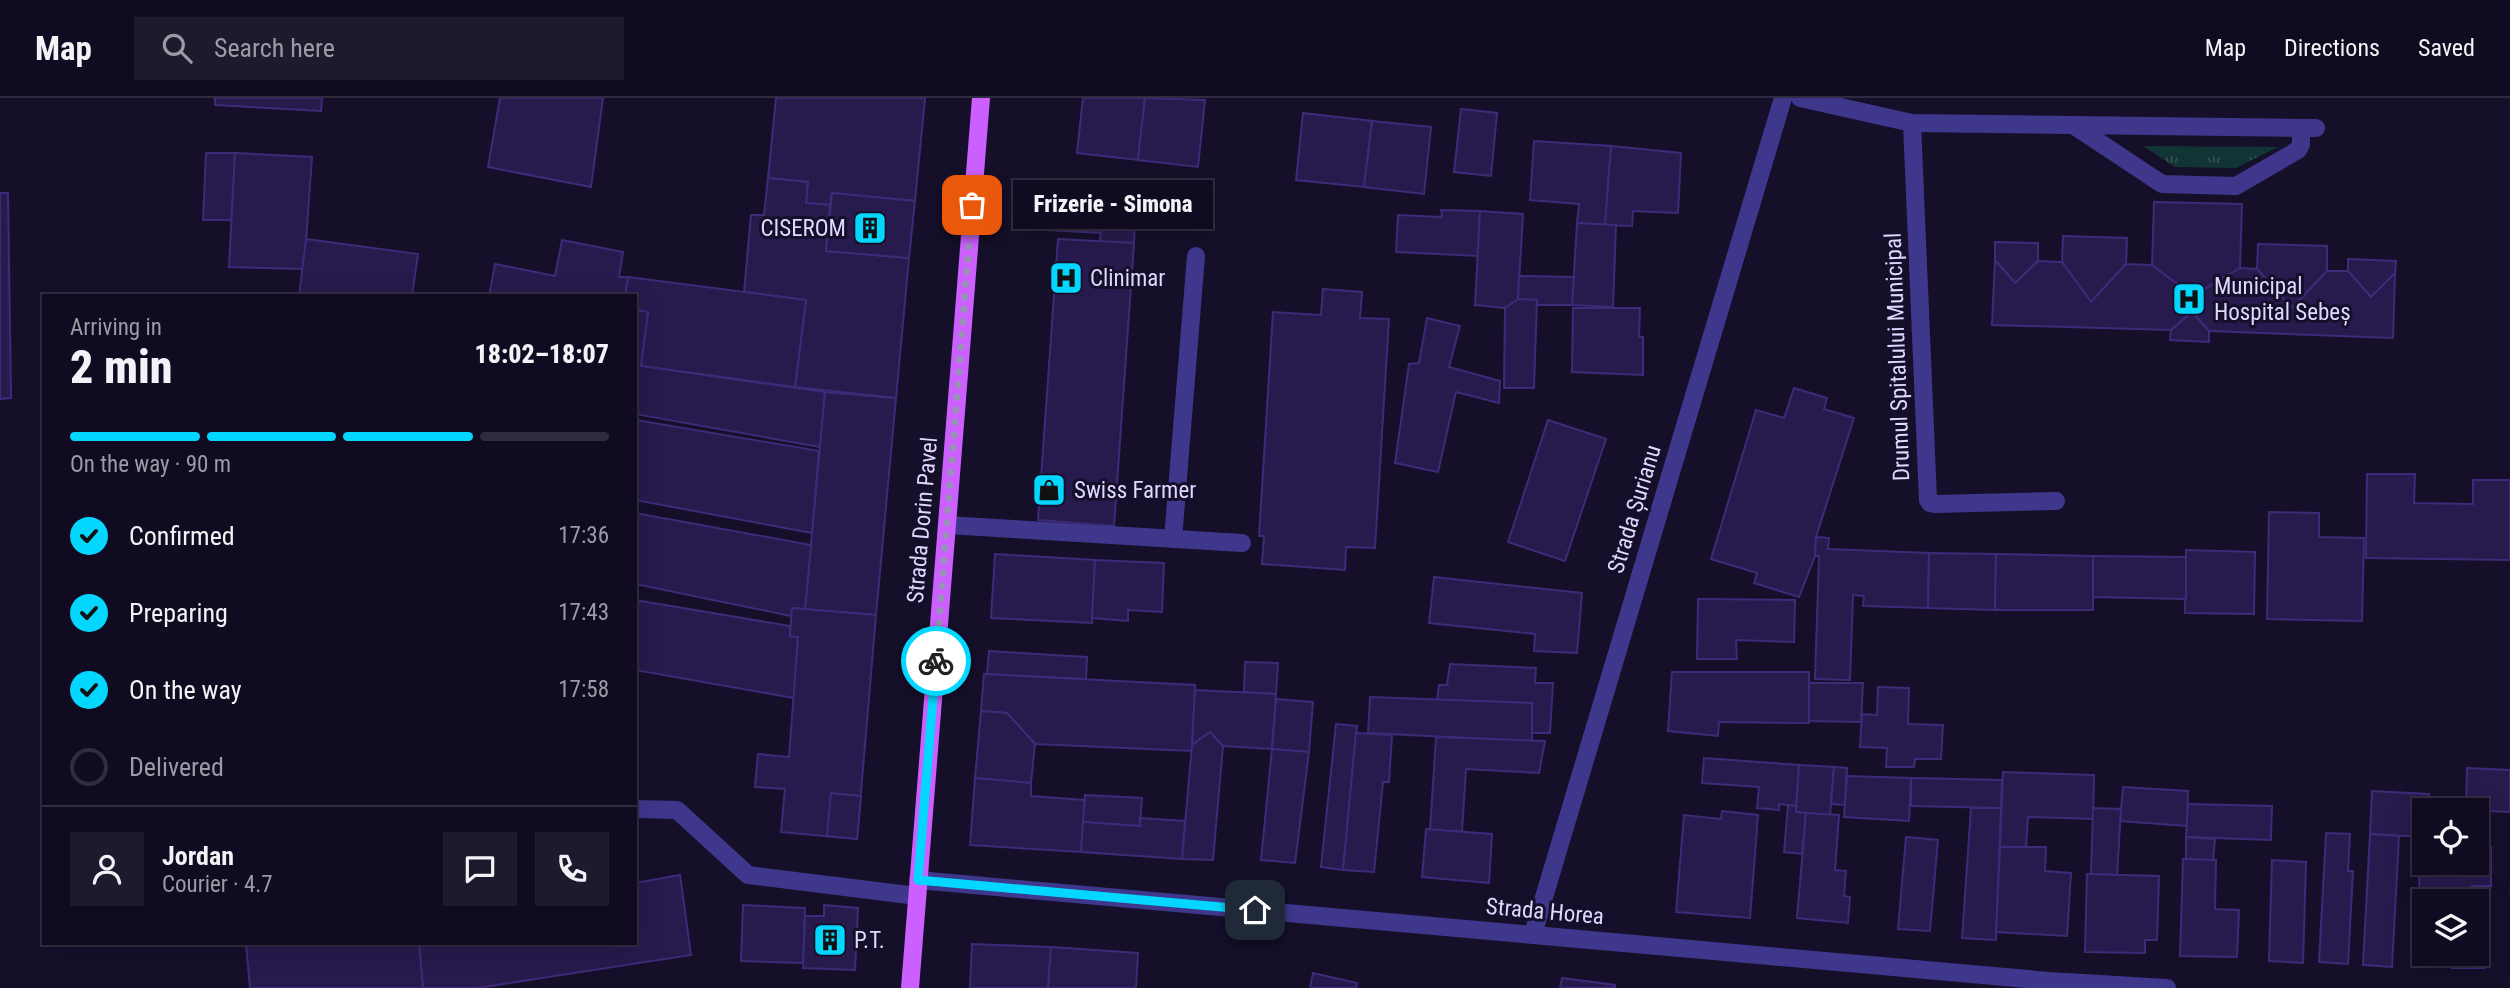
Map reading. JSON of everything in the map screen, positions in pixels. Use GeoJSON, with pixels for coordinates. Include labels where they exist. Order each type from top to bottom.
{"type":"FeatureCollection","features":[{"type":"Feature","properties":{"kind":"main road","name":"Strada Dorin Pavel"},"geometry":{"type":"LineString","coordinates":[[910,988],[981,98]]}},
{"type":"Feature","properties":{"kind":"street","name":"Strada Șurianu"},"geometry":{"type":"LineString","coordinates":[[1533,934],[1783,98]]}},
{"type":"Feature","properties":{"kind":"street"},"geometry":{"type":"LineString","coordinates":[[1800,98],[1912,123],[2073,125],[2309,128],[2298,150],[2235,186],[2162,184],[2073,125]]}},
{"type":"Feature","properties":{"kind":"street","name":"Drumul Spitalului Municipal"},"geometry":{"type":"LineString","coordinates":[[1912,123],[1928,500],[1936,504],[2056,501]]}},
{"type":"Feature","properties":{"kind":"street"},"geometry":{"type":"LineString","coordinates":[[1173,539],[1196,256]]}},
{"type":"Feature","properties":{"kind":"street"},"geometry":{"type":"LineString","coordinates":[[947,525],[1242,543]]}},
{"type":"Feature","properties":{"kind":"street","name":"Strada Horea"},"geometry":{"type":"LineString","coordinates":[[637,809],[677,810],[748,875],[1533,934],[2049,981],[2167,988]]}},
{"type":"Feature","properties":{"kind":"green space"},"geometry":{"type":"Polygon","coordinates":[[[2143,146],[2278,147],[2236,168],[2175,167],[2143,146]]]}},
{"type":"Feature","properties":{"kind":"building"},"geometry":{"type":"Polygon","coordinates":[[[215,98],[322,98],[321,111],[215,105],[215,98]]]}},
{"type":"Feature","properties":{"kind":"building"},"geometry":{"type":"Polygon","coordinates":[[[500,98],[603,98],[591,187],[488,167],[500,98]]]}},
{"type":"Feature","properties":{"kind":"building"},"geometry":{"type":"Polygon","coordinates":[[[776,98],[925,98],[915,201],[832,193],[830,205],[806,203],[808,182],[768,178],[776,98]]]}},
{"type":"Feature","properties":{"kind":"building"},"geometry":{"type":"Polygon","coordinates":[[[1083,98],[1145,98],[1138,160],[1077,153],[1083,98]]]}},
{"type":"Feature","properties":{"kind":"building"},"geometry":{"type":"Polygon","coordinates":[[[1145,98],[1205,100],[1198,167],[1138,160],[1145,98]]]}},
{"type":"Feature","properties":{"kind":"building"},"geometry":{"type":"Polygon","coordinates":[[[1461,109],[1497,113],[1491,176],[1454,172],[1461,109]]]}},
{"type":"Feature","properties":{"kind":"building"},"geometry":{"type":"Polygon","coordinates":[[[1303,113],[1372,121],[1364,187],[1296,180],[1303,113]]]}},
{"type":"Feature","properties":{"kind":"building"},"geometry":{"type":"Polygon","coordinates":[[[1372,121],[1431,127],[1424,194],[1364,187],[1372,121]]]}},
{"type":"Feature","properties":{"kind":"building"},"geometry":{"type":"Polygon","coordinates":[[[1534,141],[1611,146],[1605,225],[1577,223],[1579,204],[1530,200],[1534,141]]]}},
{"type":"Feature","properties":{"kind":"building"},"geometry":{"type":"Polygon","coordinates":[[[1611,146],[1681,153],[1678,213],[1633,211],[1632,226],[1605,225],[1611,146]]]}},
{"type":"Feature","properties":{"kind":"building"},"geometry":{"type":"Polygon","coordinates":[[[206,153],[235,153],[232,220],[203,220],[206,153]]]}},
{"type":"Feature","properties":{"kind":"building"},"geometry":{"type":"Polygon","coordinates":[[[235,153],[312,157],[304,269],[229,267],[235,153]]]}},
{"type":"Feature","properties":{"kind":"building"},"geometry":{"type":"Polygon","coordinates":[[[768,178],[808,182],[806,203],[830,205],[826,251],[909,258],[896,398],[795,387],[806,300],[744,292],[751,215],[764,215],[768,178]]]}},
{"type":"Feature","properties":{"kind":"building"},"geometry":{"type":"Polygon","coordinates":[[[1031,187],[1103,191],[1101,233],[1029,229],[1031,187]]]}},
{"type":"Feature","properties":{"kind":"building"},"geometry":{"type":"Polygon","coordinates":[[[0,193],[8,193],[11,398],[0,399],[0,193]]]}},
{"type":"Feature","properties":{"kind":"building","name":"CISEROM"},"geometry":{"type":"Polygon","coordinates":[[[832,193],[915,201],[909,258],[826,251],[832,193]]]}},
{"type":"Feature","properties":{"kind":"building"},"geometry":{"type":"Polygon","coordinates":[[[1102,199],[1136,201],[1134,243],[1100,242],[1102,199]]]}},
{"type":"Feature","properties":{"kind":"building"},"geometry":{"type":"Polygon","coordinates":[[[2154,202],[2242,204],[2240,268],[2193,296],[2152,265],[2154,202]]]}},
{"type":"Feature","properties":{"kind":"building"},"geometry":{"type":"Polygon","coordinates":[[[1441,210],[1480,211],[1478,256],[1396,252],[1398,215],[1442,217],[1441,210]]]}},
{"type":"Feature","properties":{"kind":"building"},"geometry":{"type":"Polygon","coordinates":[[[1480,211],[1523,214],[1518,299],[1505,308],[1475,305],[1480,211]]]}},
{"type":"Feature","properties":{"kind":"building"},"geometry":{"type":"Polygon","coordinates":[[[1577,223],[1616,225],[1613,307],[1572,305],[1577,223]]]}},
{"type":"Feature","properties":{"kind":"building"},"geometry":{"type":"Polygon","coordinates":[[[2063,236],[2127,238],[2126,264],[2091,302],[2062,262],[2063,236]]]}},
{"type":"Feature","properties":{"kind":"building"},"geometry":{"type":"Polygon","coordinates":[[[306,239],[418,254],[412,294],[299,294],[306,239]]]}},
{"type":"Feature","properties":{"kind":"building"},"geometry":{"type":"Polygon","coordinates":[[[1058,239],[1134,243],[1114,526],[1038,520],[1058,239]]]}},
{"type":"Feature","properties":{"kind":"building"},"geometry":{"type":"Polygon","coordinates":[[[562,240],[623,252],[619,277],[628,277],[625,294],[489,294],[495,264],[555,276],[562,240]]]}},
{"type":"Feature","properties":{"kind":"building"},"geometry":{"type":"Polygon","coordinates":[[[1995,242],[2038,243],[2038,261],[2015,283],[1995,260],[1995,242]]]}},
{"type":"Feature","properties":{"kind":"building"},"geometry":{"type":"Polygon","coordinates":[[[2258,244],[2327,246],[2327,271],[2292,308],[2257,269],[2258,244]]]}},
{"type":"Feature","properties":{"kind":"building"},"geometry":{"type":"Polygon","coordinates":[[[2348,259],[2396,261],[2395,273],[2371,297],[2348,271],[2348,259]]]}},
{"type":"Feature","properties":{"kind":"building","name":"Municipal Hospital Sebeș"},"geometry":{"type":"Polygon","coordinates":[[[1995,260],[2015,283],[2038,261],[2062,262],[2091,302],[2126,264],[2152,265],[2193,296],[2240,268],[2257,269],[2292,308],[2327,271],[2348,271],[2371,297],[2395,273],[2393,338],[2209,331],[2192,312],[2171,330],[1992,325],[1995,260]]]}},
{"type":"Feature","properties":{"kind":"building"},"geometry":{"type":"Polygon","coordinates":[[[1519,276],[1574,277],[1572,305],[1537,305],[1537,300],[1518,299],[1519,276]]]}},
{"type":"Feature","properties":{"kind":"building"},"geometry":{"type":"Polygon","coordinates":[[[628,277],[806,300],[795,387],[641,366],[648,312],[637,310],[637,294],[625,294],[628,277]]]}},
{"type":"Feature","properties":{"kind":"building"},"geometry":{"type":"Polygon","coordinates":[[[1323,289],[1362,292],[1360,318],[1389,319],[1375,548],[1346,547],[1345,570],[1262,564],[1264,536],[1259,536],[1273,312],[1321,315],[1323,289]]]}},
{"type":"Feature","properties":{"kind":"building"},"geometry":{"type":"Polygon","coordinates":[[[1518,299],[1537,300],[1534,388],[1504,388],[1505,308],[1518,299]]]}},
{"type":"Feature","properties":{"kind":"building"},"geometry":{"type":"Polygon","coordinates":[[[1573,308],[1640,308],[1639,337],[1643,337],[1643,375],[1572,372],[1573,308]]]}},
{"type":"Feature","properties":{"kind":"building"},"geometry":{"type":"Polygon","coordinates":[[[637,310],[648,312],[641,366],[825,392],[820,447],[637,414],[637,310]]]}},
{"type":"Feature","properties":{"kind":"building"},"geometry":{"type":"Polygon","coordinates":[[[2192,312],[2209,331],[2209,342],[2170,340],[2171,330],[2192,312]]]}},
{"type":"Feature","properties":{"kind":"building"},"geometry":{"type":"Polygon","coordinates":[[[1427,318],[1460,326],[1449,367],[1500,381],[1499,403],[1456,392],[1438,472],[1395,463],[1409,364],[1419,363],[1427,318]]]}},
{"type":"Feature","properties":{"kind":"building"},"geometry":{"type":"Polygon","coordinates":[[[1794,388],[1827,398],[1824,409],[1854,418],[1816,537],[1815,556],[1799,597],[1754,583],[1757,573],[1711,559],[1756,410],[1784,418],[1794,388]]]}},
{"type":"Feature","properties":{"kind":"building"},"geometry":{"type":"Polygon","coordinates":[[[825,392],[896,398],[876,615],[805,609],[825,392]]]}},
{"type":"Feature","properties":{"kind":"building"},"geometry":{"type":"Polygon","coordinates":[[[637,420],[819,451],[812,533],[637,500],[637,420]]]}},
{"type":"Feature","properties":{"kind":"building"},"geometry":{"type":"Polygon","coordinates":[[[1548,420],[1606,439],[1565,561],[1508,542],[1548,420]]]}},
{"type":"Feature","properties":{"kind":"building"},"geometry":{"type":"Polygon","coordinates":[[[2367,474],[2415,474],[2414,503],[2473,504],[2473,480],[2510,480],[2510,560],[2366,558],[2367,474]]]}},
{"type":"Feature","properties":{"kind":"building"},"geometry":{"type":"Polygon","coordinates":[[[2269,512],[2319,513],[2319,537],[2364,538],[2362,621],[2267,619],[2269,512]]]}},
{"type":"Feature","properties":{"kind":"building"},"geometry":{"type":"Polygon","coordinates":[[[637,513],[811,545],[805,609],[792,608],[791,616],[637,584],[637,513]]]}},
{"type":"Feature","properties":{"kind":"building"},"geometry":{"type":"Polygon","coordinates":[[[1816,537],[1829,538],[1828,549],[1929,553],[1928,608],[1863,606],[1864,596],[1853,595],[1850,680],[1815,679],[1819,556],[1815,556],[1816,537]]]}},
{"type":"Feature","properties":{"kind":"building"},"geometry":{"type":"Polygon","coordinates":[[[2186,550],[2255,552],[2254,614],[2185,613],[2186,550]]]}},
{"type":"Feature","properties":{"kind":"building"},"geometry":{"type":"Polygon","coordinates":[[[1929,553],[1996,554],[1995,610],[1928,608],[1929,553]]]}},
{"type":"Feature","properties":{"kind":"building"},"geometry":{"type":"Polygon","coordinates":[[[995,554],[1095,560],[1092,623],[991,618],[995,554]]]}},
{"type":"Feature","properties":{"kind":"building"},"geometry":{"type":"Polygon","coordinates":[[[1996,554],[2093,556],[2093,610],[1995,610],[1996,554]]]}},
{"type":"Feature","properties":{"kind":"building"},"geometry":{"type":"Polygon","coordinates":[[[2093,556],[2186,557],[2186,599],[2093,597],[2093,556]]]}},
{"type":"Feature","properties":{"kind":"building"},"geometry":{"type":"Polygon","coordinates":[[[1095,560],[1164,563],[1162,612],[1128,610],[1128,621],[1092,618],[1095,560]]]}},
{"type":"Feature","properties":{"kind":"building"},"geometry":{"type":"Polygon","coordinates":[[[1434,577],[1582,593],[1577,653],[1534,651],[1535,634],[1429,623],[1434,577]]]}},
{"type":"Feature","properties":{"kind":"building"},"geometry":{"type":"Polygon","coordinates":[[[1698,599],[1795,600],[1794,642],[1736,640],[1737,659],[1697,659],[1698,599]]]}},
{"type":"Feature","properties":{"kind":"building"},"geometry":{"type":"Polygon","coordinates":[[[637,600],[790,626],[790,636],[798,637],[794,698],[637,670],[637,600]]]}},
{"type":"Feature","properties":{"kind":"building"},"geometry":{"type":"Polygon","coordinates":[[[792,608],[876,615],[857,839],[781,832],[785,789],[755,787],[758,754],[789,757],[798,637],[790,636],[792,608]]]}},
{"type":"Feature","properties":{"kind":"building"},"geometry":{"type":"Polygon","coordinates":[[[989,651],[1087,657],[1086,679],[987,674],[989,651]]]}},
{"type":"Feature","properties":{"kind":"building"},"geometry":{"type":"Polygon","coordinates":[[[1245,662],[1278,663],[1276,694],[1244,692],[1245,662]]]}},
{"type":"Feature","properties":{"kind":"building"},"geometry":{"type":"Polygon","coordinates":[[[1450,664],[1536,668],[1535,683],[1553,683],[1550,733],[1532,733],[1532,703],[1437,700],[1439,685],[1447,685],[1450,664]]]}},
{"type":"Feature","properties":{"kind":"building"},"geometry":{"type":"Polygon","coordinates":[[[1672,672],[1809,672],[1809,723],[1719,722],[1718,736],[1668,731],[1672,672]]]}},
{"type":"Feature","properties":{"kind":"building"},"geometry":{"type":"Polygon","coordinates":[[[984,674],[1195,685],[1192,751],[1035,744],[1007,713],[981,711],[984,674]]]}},
{"type":"Feature","properties":{"kind":"building"},"geometry":{"type":"Polygon","coordinates":[[[1809,683],[1863,683],[1861,722],[1809,721],[1809,683]]]}},
{"type":"Feature","properties":{"kind":"building"},"geometry":{"type":"Polygon","coordinates":[[[1878,687],[1909,688],[1908,724],[1943,725],[1941,759],[1915,759],[1914,767],[1886,767],[1887,748],[1860,747],[1862,714],[1877,715],[1878,687]]]}},
{"type":"Feature","properties":{"kind":"building"},"geometry":{"type":"Polygon","coordinates":[[[1195,690],[1276,694],[1272,749],[1223,746],[1210,732],[1192,745],[1195,690]]]}},
{"type":"Feature","properties":{"kind":"building"},"geometry":{"type":"Polygon","coordinates":[[[1370,697],[1532,703],[1532,741],[1368,733],[1370,697]]]}},
{"type":"Feature","properties":{"kind":"building"},"geometry":{"type":"Polygon","coordinates":[[[1276,699],[1313,702],[1309,752],[1272,749],[1276,699]]]}},
{"type":"Feature","properties":{"kind":"building"},"geometry":{"type":"Polygon","coordinates":[[[981,711],[1007,713],[1035,744],[1031,783],[975,778],[981,711]]]}},
{"type":"Feature","properties":{"kind":"building"},"geometry":{"type":"Polygon","coordinates":[[[1336,724],[1357,726],[1343,870],[1321,867],[1336,724]]]}},
{"type":"Feature","properties":{"kind":"building"},"geometry":{"type":"Polygon","coordinates":[[[1210,732],[1223,746],[1213,860],[1182,859],[1192,745],[1210,732]]]}},
{"type":"Feature","properties":{"kind":"building"},"geometry":{"type":"Polygon","coordinates":[[[1356,733],[1392,735],[1389,782],[1383,782],[1374,872],[1343,870],[1356,733]]]}},
{"type":"Feature","properties":{"kind":"building"},"geometry":{"type":"Polygon","coordinates":[[[1436,737],[1545,741],[1539,773],[1466,769],[1462,832],[1430,830],[1436,737]]]}},
{"type":"Feature","properties":{"kind":"building"},"geometry":{"type":"Polygon","coordinates":[[[1272,749],[1309,752],[1295,863],[1261,860],[1272,749]]]}},
{"type":"Feature","properties":{"kind":"building"},"geometry":{"type":"Polygon","coordinates":[[[1704,758],[1799,765],[1796,806],[1779,804],[1779,810],[1757,808],[1759,787],[1702,783],[1704,758]]]}},
{"type":"Feature","properties":{"kind":"building"},"geometry":{"type":"Polygon","coordinates":[[[1799,765],[1834,767],[1830,815],[1796,812],[1799,765]]]}},
{"type":"Feature","properties":{"kind":"building"},"geometry":{"type":"Polygon","coordinates":[[[1834,767],[1847,768],[1845,805],[1831,804],[1834,767]]]}},
{"type":"Feature","properties":{"kind":"building"},"geometry":{"type":"Polygon","coordinates":[[[2467,768],[2510,770],[2510,812],[2489,811],[2489,798],[2466,798],[2467,768]]]}},
{"type":"Feature","properties":{"kind":"building"},"geometry":{"type":"Polygon","coordinates":[[[2003,772],[2094,775],[2093,819],[2028,817],[2026,847],[2000,847],[2003,772]]]}},
{"type":"Feature","properties":{"kind":"building"},"geometry":{"type":"Polygon","coordinates":[[[1847,776],[1911,778],[1909,821],[1844,817],[1847,776]]]}},
{"type":"Feature","properties":{"kind":"building"},"geometry":{"type":"Polygon","coordinates":[[[975,778],[1031,783],[1031,796],[1085,800],[1081,852],[970,845],[975,778]]]}},
{"type":"Feature","properties":{"kind":"building"},"geometry":{"type":"Polygon","coordinates":[[[1911,778],[2002,780],[2001,808],[1911,806],[1911,778]]]}},
{"type":"Feature","properties":{"kind":"building"},"geometry":{"type":"Polygon","coordinates":[[[2123,787],[2188,791],[2187,826],[2120,821],[2123,787]]]}},
{"type":"Feature","properties":{"kind":"building"},"geometry":{"type":"Polygon","coordinates":[[[2372,791],[2429,794],[2429,798],[2412,798],[2412,836],[2370,834],[2372,791]]]}},
{"type":"Feature","properties":{"kind":"building"},"geometry":{"type":"Polygon","coordinates":[[[831,793],[861,796],[857,839],[827,836],[831,793]]]}},
{"type":"Feature","properties":{"kind":"building"},"geometry":{"type":"Polygon","coordinates":[[[1085,795],[1142,798],[1140,826],[1083,822],[1085,795]]]}},
{"type":"Feature","properties":{"kind":"building"},"geometry":{"type":"Polygon","coordinates":[[[2188,804],[2272,806],[2271,840],[2186,837],[2188,804]]]}},
{"type":"Feature","properties":{"kind":"building"},"geometry":{"type":"Polygon","coordinates":[[[1788,805],[1796,806],[1796,812],[1806,813],[1802,854],[1784,852],[1788,805]]]}},
{"type":"Feature","properties":{"kind":"building"},"geometry":{"type":"Polygon","coordinates":[[[1971,808],[2001,808],[1996,940],[1962,938],[1971,808]]]}},
{"type":"Feature","properties":{"kind":"building"},"geometry":{"type":"Polygon","coordinates":[[[2093,808],[2121,809],[2117,875],[2091,874],[2093,808]]]}},
{"type":"Feature","properties":{"kind":"building"},"geometry":{"type":"Polygon","coordinates":[[[1722,811],[1758,815],[1750,918],[1676,912],[1684,815],[1721,819],[1722,811]]]}},
{"type":"Feature","properties":{"kind":"building"},"geometry":{"type":"Polygon","coordinates":[[[1806,813],[1839,815],[1835,870],[1846,871],[1844,896],[1850,897],[1848,923],[1797,918],[1806,813]]]}},
{"type":"Feature","properties":{"kind":"building"},"geometry":{"type":"Polygon","coordinates":[[[1140,818],[1185,821],[1182,859],[1081,852],[1083,822],[1140,826],[1140,818]]]}},
{"type":"Feature","properties":{"kind":"building"},"geometry":{"type":"Polygon","coordinates":[[[1426,829],[1492,834],[1489,883],[1422,877],[1426,829]]]}},
{"type":"Feature","properties":{"kind":"building"},"geometry":{"type":"Polygon","coordinates":[[[2326,833],[2350,834],[2348,871],[2353,871],[2348,964],[2319,962],[2326,833]]]}},
{"type":"Feature","properties":{"kind":"building"},"geometry":{"type":"Polygon","coordinates":[[[2370,834],[2399,836],[2392,967],[2363,965],[2370,834]]]}},
{"type":"Feature","properties":{"kind":"building"},"geometry":{"type":"Polygon","coordinates":[[[1906,837],[1938,840],[1930,931],[1898,929],[1906,837]]]}},
{"type":"Feature","properties":{"kind":"building"},"geometry":{"type":"Polygon","coordinates":[[[2186,837],[2215,839],[2213,860],[2186,859],[2186,837]]]}},
{"type":"Feature","properties":{"kind":"building"},"geometry":{"type":"Polygon","coordinates":[[[2000,847],[2046,847],[2045,871],[2071,873],[2067,936],[1996,932],[2000,847]]]}},
{"type":"Feature","properties":{"kind":"building"},"geometry":{"type":"Polygon","coordinates":[[[2491,847],[2491,886],[2472,886],[2472,889],[2419,889],[2419,875],[2489,875],[2491,847]]]}},
{"type":"Feature","properties":{"kind":"building"},"geometry":{"type":"Polygon","coordinates":[[[2183,859],[2216,860],[2215,909],[2239,910],[2237,957],[2180,956],[2183,859]]]}},
{"type":"Feature","properties":{"kind":"building"},"geometry":{"type":"Polygon","coordinates":[[[2272,860],[2306,862],[2303,963],[2269,961],[2272,860]]]}},
{"type":"Feature","properties":{"kind":"building"},"geometry":{"type":"Polygon","coordinates":[[[2087,874],[2159,876],[2157,940],[2145,940],[2145,953],[2085,952],[2087,874]]]}},
{"type":"Feature","properties":{"kind":"building"},"geometry":{"type":"Polygon","coordinates":[[[680,875],[691,955],[478,988],[423,988],[419,945],[637,945],[637,883],[680,875]]]}},
{"type":"Feature","properties":{"kind":"building"},"geometry":{"type":"Polygon","coordinates":[[[743,905],[805,908],[803,963],[741,961],[743,905]]]}},
{"type":"Feature","properties":{"kind":"building","name":"P.T."},"geometry":{"type":"Polygon","coordinates":[[[824,905],[858,908],[855,970],[803,968],[805,916],[824,916],[824,905]]]}},
{"type":"Feature","properties":{"kind":"building"},"geometry":{"type":"Polygon","coordinates":[[[972,944],[1051,947],[1048,988],[970,988],[972,944]]]}},
{"type":"Feature","properties":{"kind":"building"},"geometry":{"type":"Polygon","coordinates":[[[246,945],[419,945],[423,988],[250,988],[246,945]]]}},
{"type":"Feature","properties":{"kind":"building"},"geometry":{"type":"Polygon","coordinates":[[[1051,947],[1138,953],[1136,988],[1048,988],[1051,947]]]}},
{"type":"Feature","properties":{"kind":"building"},"geometry":{"type":"Polygon","coordinates":[[[2452,966],[2484,966],[2484,968],[2452,966]]]}},
{"type":"Feature","properties":{"kind":"building"},"geometry":{"type":"Polygon","coordinates":[[[1313,973],[1357,983],[1356,988],[1310,988],[1313,973]]]}},
{"type":"Feature","properties":{"kind":"building"},"geometry":{"type":"Polygon","coordinates":[[[1562,978],[1615,985],[1615,988],[1560,988],[1562,978]]]}},
{"type":"Feature","properties":{"kind":"way so far"},"geometry":{"type":"LineString","coordinates":[[936,661],[972,205]]}},
{"type":"Feature","properties":{"kind":"place","name":"Frizerie - Simona"},"geometry":{"type":"Point","coordinates":[972,205]}},
{"type":"Feature","properties":{"kind":"place","name":"CISEROM"},"geometry":{"type":"Point","coordinates":[870,228]}},
{"type":"Feature","properties":{"kind":"place","name":"Clinimar"},"geometry":{"type":"Point","coordinates":[1066,278]}},
{"type":"Feature","properties":{"kind":"place","name":"Municipal Hospital Sebeș"},"geometry":{"type":"Point","coordinates":[2189,299]}},
{"type":"Feature","properties":{"kind":"place","name":"Swiss Farmer"},"geometry":{"type":"Point","coordinates":[1049,490]}},
{"type":"Feature","properties":{"kind":"place","name":"P.T."},"geometry":{"type":"Point","coordinates":[830,940]}},
{"type":"Feature","properties":{"kind":"route"},"geometry":{"type":"LineString","coordinates":[[936,661],[918,880],[1255,910]]}}]}
